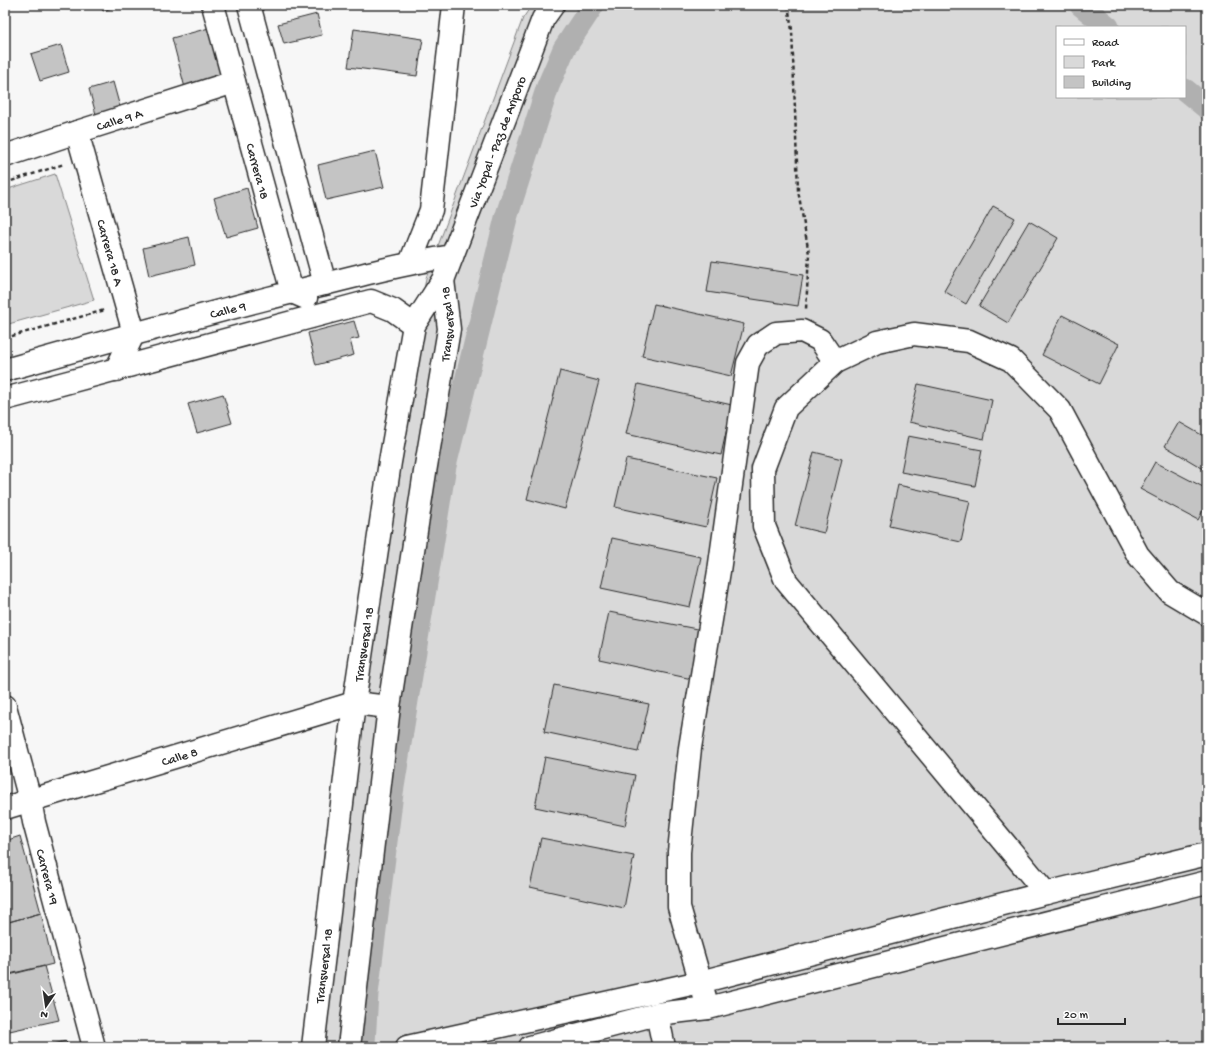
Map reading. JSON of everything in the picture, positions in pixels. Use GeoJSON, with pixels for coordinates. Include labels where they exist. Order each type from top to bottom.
{"type":"FeatureCollection","features":[{"type":"Feature","properties":{"kind":"street","name":"Carrera 18"},"geometry":{"type":"LineString","coordinates":[[213,5],[292,292]]}},
{"type":"Feature","properties":{"kind":"street"},"geometry":{"type":"LineString","coordinates":[[249,5],[325,284]]}},
{"type":"Feature","properties":{"kind":"street"},"geometry":{"type":"LineString","coordinates":[[410,263],[431,210],[454,5]]}},
{"type":"Feature","properties":{"kind":"street","name":"Via Yopal - Paz de Ariporo"},"geometry":{"type":"LineString","coordinates":[[443,280],[543,19],[553,5]]}},
{"type":"Feature","properties":{"kind":"street","name":"Calle 9 A"},"geometry":{"type":"LineString","coordinates":[[5,156],[234,82]]}},
{"type":"Feature","properties":{"kind":"street","name":"Carrera 18 A"},"geometry":{"type":"LineString","coordinates":[[77,132],[134,333]]}},
{"type":"Feature","properties":{"kind":"street","name":"Calle 9"},"geometry":{"type":"LineString","coordinates":[[5,370],[134,333],[292,292],[410,263],[452,256]]}},
{"type":"Feature","properties":{"kind":"street","name":"Transversal 18"},"geometry":{"type":"LineString","coordinates":[[313,1047],[354,703],[390,462],[414,325],[443,280]]}},
{"type":"Feature","properties":{"kind":"street","name":"Transversal 18"},"geometry":{"type":"LineString","coordinates":[[349,1047],[389,707],[425,472],[449,329],[443,280]]}},
{"type":"Feature","properties":{"kind":"street"},"geometry":{"type":"LineString","coordinates":[[292,292],[335,310]]}},
{"type":"Feature","properties":{"kind":"street"},"geometry":{"type":"LineString","coordinates":[[5,399],[371,301],[393,310],[414,325]]}},
{"type":"Feature","properties":{"kind":"street"},"geometry":{"type":"LineString","coordinates":[[708,1008],[679,907],[679,852],[690,748],[719,571],[748,363],[758,345],[776,333],[802,331],[820,340],[835,362]]}},
{"type":"Feature","properties":{"kind":"street"},"geometry":{"type":"LineString","coordinates":[[116,370],[134,333]]}},
{"type":"Feature","properties":{"kind":"street"},"geometry":{"type":"LineString","coordinates":[[1046,893],[786,581],[764,526],[763,469],[786,408],[835,362],[877,342],[914,334],[969,341],[1011,360],[1060,410],[1138,555],[1170,592],[1207,614]]}},
{"type":"Feature","properties":{"kind":"street"},"geometry":{"type":"LineString","coordinates":[[354,703],[389,707]]}},
{"type":"Feature","properties":{"kind":"street","name":"Calle 8"},"geometry":{"type":"LineString","coordinates":[[5,808],[354,703]]}},
{"type":"Feature","properties":{"kind":"street","name":"Carrera 19"},"geometry":{"type":"LineString","coordinates":[[5,706],[30,800],[34,822],[94,1047]]}},
{"type":"Feature","properties":{"kind":"street"},"geometry":{"type":"LineString","coordinates":[[407,1047],[700,982],[1046,893],[1207,855],[1200,883],[708,1008],[657,1014],[530,1047]]}},
{"type":"Feature","properties":{"kind":"street"},"geometry":{"type":"LineString","coordinates":[[657,1014],[664,1047]]}},
{"type":"Feature","properties":{"kind":"path"},"geometry":{"type":"LineString","coordinates":[[788,5],[792,30],[798,190],[809,254],[807,303],[802,331]]}},
{"type":"Feature","properties":{"kind":"path"},"geometry":{"type":"LineString","coordinates":[[5,183],[66,164]]}},
{"type":"Feature","properties":{"kind":"path"},"geometry":{"type":"LineString","coordinates":[[5,338],[110,309]]}},
{"type":"Feature","properties":{"kind":"green space"},"geometry":{"type":"Polygon","coordinates":[[[532,5],[1207,5],[1207,1047],[318,1047],[410,376],[426,278],[523,18],[532,5]]]}},
{"type":"Feature","properties":{"kind":"green space"},"geometry":{"type":"Polygon","coordinates":[[[55,174],[94,300],[5,325],[5,190],[55,174]]]}},
{"type":"Feature","properties":{"kind":"building"},"geometry":{"type":"Polygon","coordinates":[[[101,5],[121,5],[103,11],[101,5]]]}},
{"type":"Feature","properties":{"kind":"building"},"geometry":{"type":"Polygon","coordinates":[[[317,14],[322,35],[284,44],[278,24],[317,14]]]}},
{"type":"Feature","properties":{"kind":"building"},"geometry":{"type":"Polygon","coordinates":[[[209,28],[222,79],[185,88],[172,38],[209,28]]]}},
{"type":"Feature","properties":{"kind":"building"},"geometry":{"type":"Polygon","coordinates":[[[354,29],[423,39],[417,76],[348,67],[354,29]]]}},
{"type":"Feature","properties":{"kind":"building"},"geometry":{"type":"Polygon","coordinates":[[[61,45],[69,72],[40,81],[31,54],[61,45]]]}},
{"type":"Feature","properties":{"kind":"building"},"geometry":{"type":"Polygon","coordinates":[[[113,82],[121,111],[97,118],[89,89],[113,82]]]}},
{"type":"Feature","properties":{"kind":"building"},"geometry":{"type":"Polygon","coordinates":[[[375,151],[384,187],[326,200],[318,165],[375,151]]]}},
{"type":"Feature","properties":{"kind":"building"},"geometry":{"type":"Polygon","coordinates":[[[247,188],[258,228],[226,237],[214,198],[247,188]]]}},
{"type":"Feature","properties":{"kind":"building"},"geometry":{"type":"Polygon","coordinates":[[[993,206],[1015,218],[966,304],[944,291],[993,206]]]}},
{"type":"Feature","properties":{"kind":"building"},"geometry":{"type":"Polygon","coordinates":[[[1029,221],[1058,238],[1008,323],[979,306],[1029,221]]]}},
{"type":"Feature","properties":{"kind":"building"},"geometry":{"type":"Polygon","coordinates":[[[189,237],[195,265],[149,276],[143,248],[189,237]]]}},
{"type":"Feature","properties":{"kind":"building"},"geometry":{"type":"Polygon","coordinates":[[[712,261],[803,275],[798,306],[707,292],[712,261]]]}},
{"type":"Feature","properties":{"kind":"building"},"geometry":{"type":"Polygon","coordinates":[[[654,304],[744,324],[731,376],[642,356],[654,304]]]}},
{"type":"Feature","properties":{"kind":"building"},"geometry":{"type":"Polygon","coordinates":[[[1062,315],[1119,344],[1099,384],[1042,355],[1062,315]]]}},
{"type":"Feature","properties":{"kind":"building"},"geometry":{"type":"Polygon","coordinates":[[[354,321],[359,338],[350,340],[354,355],[316,365],[308,333],[354,321]]]}},
{"type":"Feature","properties":{"kind":"building"},"geometry":{"type":"Polygon","coordinates":[[[560,371],[599,381],[565,509],[527,499],[560,371]]]}},
{"type":"Feature","properties":{"kind":"building"},"geometry":{"type":"Polygon","coordinates":[[[638,384],[732,405],[721,455],[626,434],[638,384]]]}},
{"type":"Feature","properties":{"kind":"building"},"geometry":{"type":"Polygon","coordinates":[[[918,384],[992,400],[984,439],[909,422],[918,384]]]}},
{"type":"Feature","properties":{"kind":"building"},"geometry":{"type":"Polygon","coordinates":[[[223,394],[232,423],[197,433],[188,404],[223,394]]]}},
{"type":"Feature","properties":{"kind":"building"},"geometry":{"type":"Polygon","coordinates":[[[1179,422],[1207,438],[1207,471],[1165,446],[1179,422]]]}},
{"type":"Feature","properties":{"kind":"building"},"geometry":{"type":"Polygon","coordinates":[[[908,436],[982,450],[975,486],[901,472],[908,436]]]}},
{"type":"Feature","properties":{"kind":"building"},"geometry":{"type":"Polygon","coordinates":[[[814,452],[842,459],[824,533],[795,526],[814,452]]]}},
{"type":"Feature","properties":{"kind":"building"},"geometry":{"type":"Polygon","coordinates":[[[626,459],[717,478],[706,527],[615,507],[626,459]]]}},
{"type":"Feature","properties":{"kind":"building"},"geometry":{"type":"Polygon","coordinates":[[[1155,462],[1207,489],[1207,503],[1198,520],[1140,489],[1155,462]]]}},
{"type":"Feature","properties":{"kind":"building"},"geometry":{"type":"Polygon","coordinates":[[[898,485],[970,501],[961,542],[889,526],[898,485]]]}},
{"type":"Feature","properties":{"kind":"building"},"geometry":{"type":"Polygon","coordinates":[[[612,538],[701,557],[690,607],[601,588],[612,538]]]}},
{"type":"Feature","properties":{"kind":"building"},"geometry":{"type":"Polygon","coordinates":[[[609,612],[702,630],[692,679],[599,659],[609,612]]]}},
{"type":"Feature","properties":{"kind":"building"},"geometry":{"type":"Polygon","coordinates":[[[554,685],[649,704],[638,752],[544,732],[554,685]]]}},
{"type":"Feature","properties":{"kind":"building"},"geometry":{"type":"Polygon","coordinates":[[[545,757],[635,775],[625,826],[535,807],[545,757]]]}},
{"type":"Feature","properties":{"kind":"building"},"geometry":{"type":"Polygon","coordinates":[[[20,836],[41,913],[5,923],[5,841],[20,836]]]}},
{"type":"Feature","properties":{"kind":"building"},"geometry":{"type":"Polygon","coordinates":[[[541,838],[634,856],[624,908],[530,887],[541,838]]]}},
{"type":"Feature","properties":{"kind":"building"},"geometry":{"type":"Polygon","coordinates":[[[41,913],[53,964],[9,975],[5,959],[5,923],[41,913]]]}},
{"type":"Feature","properties":{"kind":"building"},"geometry":{"type":"Polygon","coordinates":[[[5,959],[9,975],[5,975],[5,959]]]}},
{"type":"Feature","properties":{"kind":"building"},"geometry":{"type":"Polygon","coordinates":[[[44,966],[59,1020],[5,1032],[5,975],[44,966]]]}},
{"type":"Feature","properties":{"kind":"building"},"geometry":{"type":"Polygon","coordinates":[[[66,1041],[68,1047],[41,1047],[66,1041]]]}},
{"type":"Feature","properties":{"kind":"waterway"},"geometry":{"type":"LineString","coordinates":[[364,1043],[367,994],[392,793],[445,466],[506,218],[548,86],[564,49],[593,5]]}},
{"type":"Feature","properties":{"kind":"waterway"},"geometry":{"type":"LineString","coordinates":[[1081,5],[1107,26]]}},
{"type":"Feature","properties":{"kind":"waterway"},"geometry":{"type":"LineString","coordinates":[[1186,91],[1207,108]]}}]}
